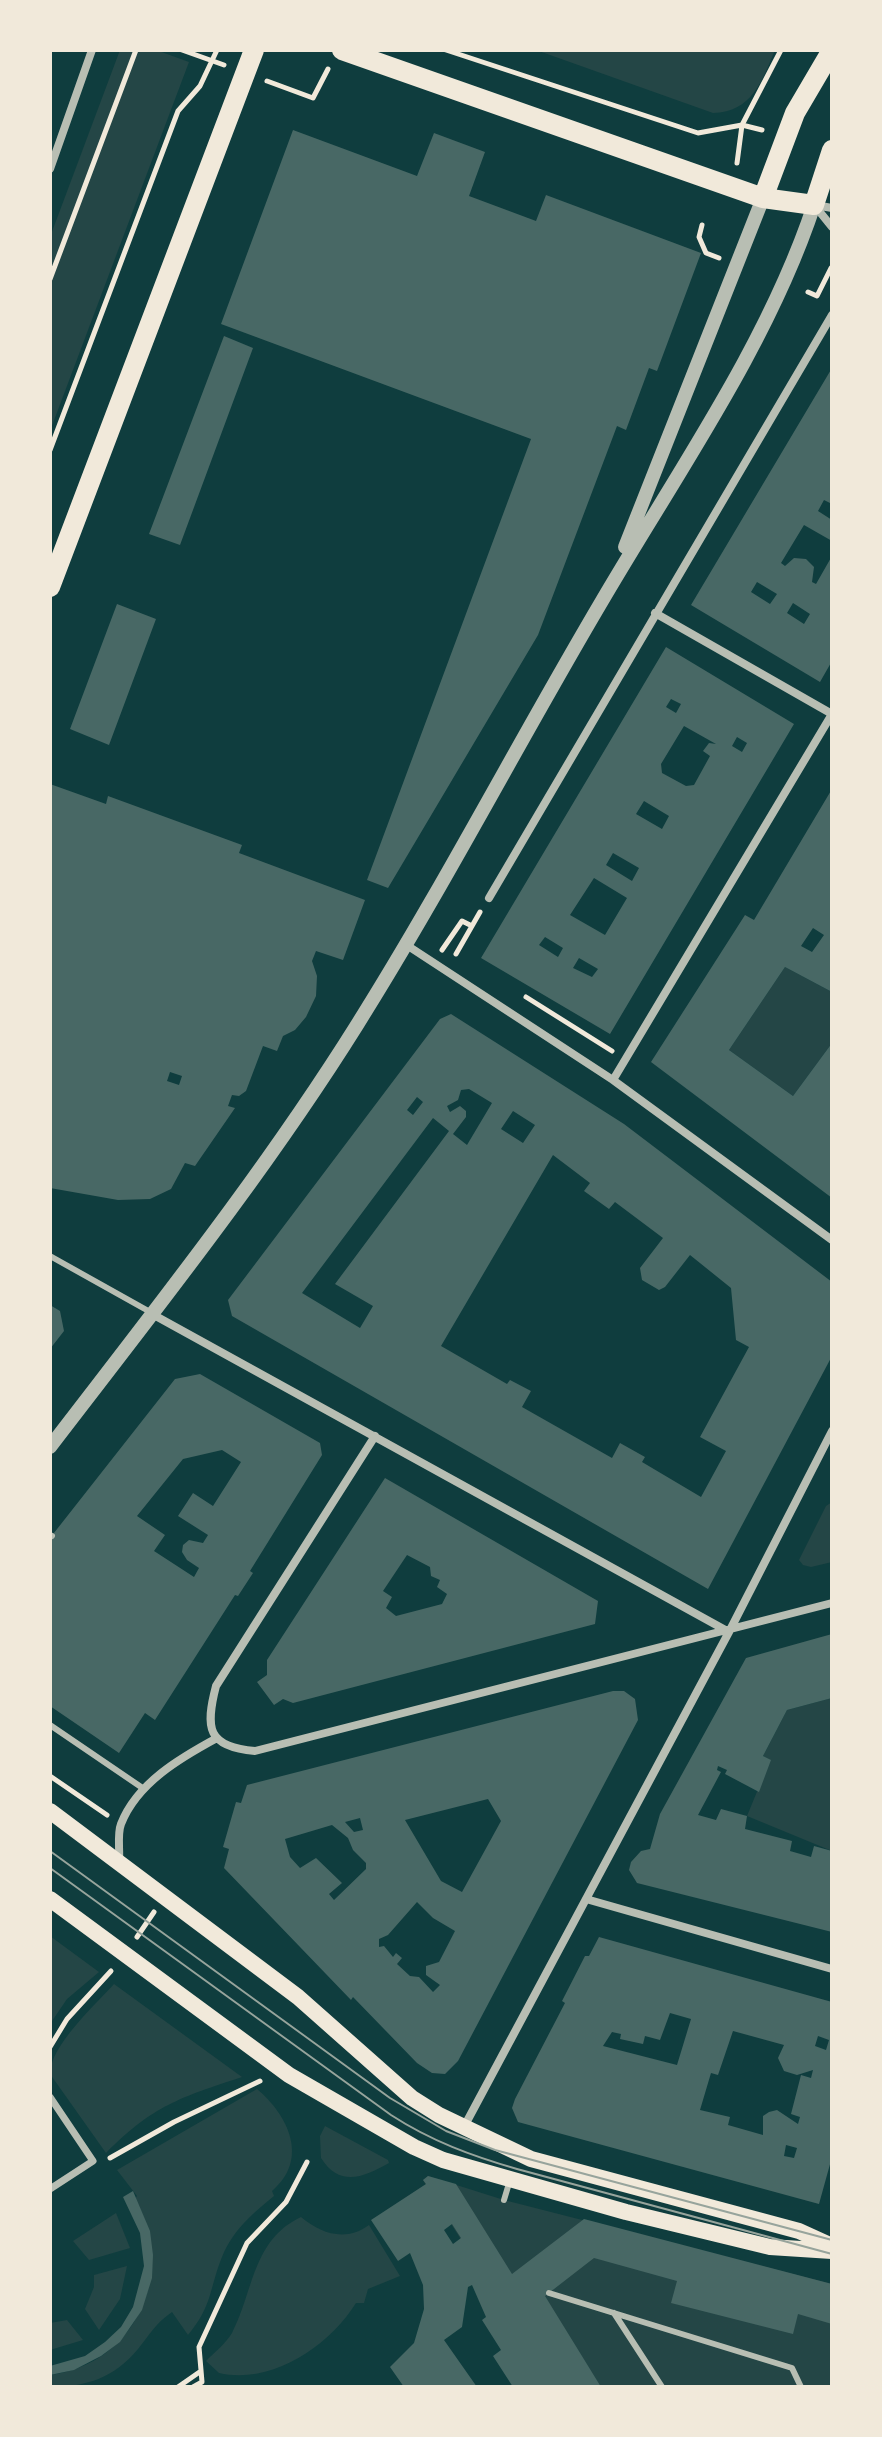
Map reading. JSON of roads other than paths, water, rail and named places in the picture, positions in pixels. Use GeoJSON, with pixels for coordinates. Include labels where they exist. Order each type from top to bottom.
{"type":"FeatureCollection","features":[{"type":"Feature","properties":{"kind":"main road"},"geometry":{"type":"LineString","coordinates":[[50,587],[254,50]]}},
{"type":"Feature","properties":{"kind":"main road"},"geometry":{"type":"LineString","coordinates":[[342,50],[763,198],[823,207],[832,150]]}},
{"type":"Feature","properties":{"kind":"main road"},"geometry":{"type":"LineString","coordinates":[[763,198],[795,113],[832,50]]}},
{"type":"Feature","properties":{"kind":"main road"},"geometry":{"type":"LineString","coordinates":[[50,1811],[298,1997],[412,2098],[531,2159],[799,2231],[832,2248]]}},
{"type":"Feature","properties":{"kind":"main road"},"geometry":{"type":"LineString","coordinates":[[50,1899],[289,2075],[381,2131],[443,2160],[770,2247],[832,2248]]}},
{"type":"Feature","properties":{"kind":"street"},"geometry":{"type":"LineString","coordinates":[[50,169],[92,50]]}},
{"type":"Feature","properties":{"kind":"street"},"geometry":{"type":"LineString","coordinates":[[607,592],[763,198]]}},
{"type":"Feature","properties":{"kind":"street"},"geometry":{"type":"LineString","coordinates":[[823,207],[832,227]]}},
{"type":"Feature","properties":{"kind":"street"},"geometry":{"type":"LineString","coordinates":[[50,1447],[302,1110],[405,944],[772,310],[823,207]]}},
{"type":"Feature","properties":{"kind":"street"},"geometry":{"type":"LineString","coordinates":[[489,898],[832,315]]}},
{"type":"Feature","properties":{"kind":"street"},"geometry":{"type":"LineString","coordinates":[[613,1080],[832,714],[655,613]]}},
{"type":"Feature","properties":{"kind":"street"},"geometry":{"type":"LineString","coordinates":[[405,944],[613,1080],[832,1240]]}},
{"type":"Feature","properties":{"kind":"street"},"geometry":{"type":"LineString","coordinates":[[152,1314],[729,1632]]}},
{"type":"Feature","properties":{"kind":"street"},"geometry":{"type":"LineString","coordinates":[[465,2125],[729,1632],[832,1431]]}},
{"type":"Feature","properties":{"kind":"street"},"geometry":{"type":"LineString","coordinates":[[375,1436],[216,1686],[208,1717],[217,1738],[230,1749],[255,1751],[729,1632],[832,1603]]}},
{"type":"Feature","properties":{"kind":"street"},"geometry":{"type":"LineString","coordinates":[[119,1861],[121,1825],[144,1789],[182,1757],[217,1738]]}},
{"type":"Feature","properties":{"kind":"street"},"geometry":{"type":"LineString","coordinates":[[586,1899],[832,1969]]}},
{"type":"Feature","properties":{"kind":"street"},"geometry":{"type":"LineString","coordinates":[[50,2097],[93,2161],[50,2189]]}},
{"type":"Feature","properties":{"kind":"lane"},"geometry":{"type":"LineString","coordinates":[[50,1256],[152,1314]]}},
{"type":"Feature","properties":{"kind":"lane"},"geometry":{"type":"LineString","coordinates":[[50,1725],[144,1789]]}},
{"type":"Feature","properties":{"kind":"lane"},"geometry":{"type":"LineString","coordinates":[[504,2200],[511,2179]]}},
{"type":"Feature","properties":{"kind":"lane"},"geometry":{"type":"LineString","coordinates":[[549,2293],[792,2368],[801,2387]]}},
{"type":"Feature","properties":{"kind":"lane"},"geometry":{"type":"LineString","coordinates":[[614,2313],[662,2387]]}},
{"type":"Feature","properties":{"kind":"tram line"},"geometry":{"type":"LineString","coordinates":[[50,1851],[390,2098],[446,2131],[495,2150],[832,2240]]}},
{"type":"Feature","properties":{"kind":"tram line"},"geometry":{"type":"LineString","coordinates":[[50,1868],[391,2115],[421,2133],[517,2169],[832,2254]]}}]}
